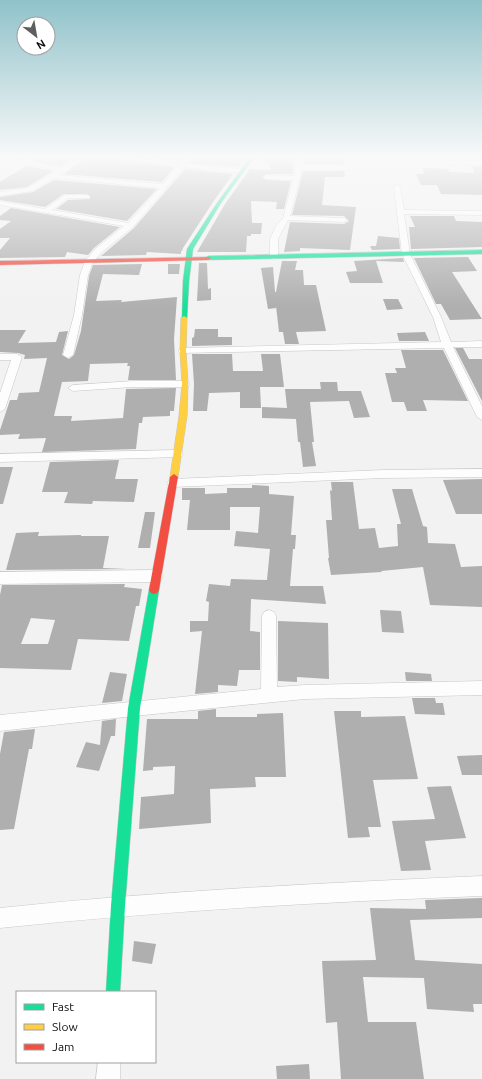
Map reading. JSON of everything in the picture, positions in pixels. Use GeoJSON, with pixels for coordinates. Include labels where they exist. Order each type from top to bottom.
{"type":"FeatureCollection","features":[{"type":"Feature","properties":{"kind":"street"},"geometry":{"type":"LineString","coordinates":[[19,206],[130,225]]}},
{"type":"Feature","properties":{"kind":"street"},"geometry":{"type":"LineString","coordinates":[[46,211],[53,206]]}},
{"type":"Feature","properties":{"kind":"street"},"geometry":{"type":"LineString","coordinates":[[68,355],[78,315],[84,275],[89,261],[98,251],[130,225],[146,206]]}},
{"type":"Feature","properties":{"kind":"street"},"geometry":{"type":"LineString","coordinates":[[113,991],[118,906],[134,708],[173,483],[183,416],[185,384],[183,352],[186,281],[190,249],[216,206]]}},
{"type":"Feature","properties":{"kind":"street"},"geometry":{"type":"LineString","coordinates":[[274,257],[274,239],[280,226],[286,218],[289,206]]}},
{"type":"Feature","properties":{"kind":"street"},"geometry":{"type":"LineString","coordinates":[[400,206],[406,254],[438,317],[447,345],[482,417]]}},
{"type":"Feature","properties":{"kind":"street"},"geometry":{"type":"LineString","coordinates":[[401,212],[482,213]]}},
{"type":"Feature","properties":{"kind":"street"},"geometry":{"type":"LineString","coordinates":[[286,218],[344,220]]}},
{"type":"Feature","properties":{"kind":"street"},"geometry":{"type":"LineString","coordinates":[[0,263],[482,252]]}},
{"type":"Feature","properties":{"kind":"street"},"geometry":{"type":"LineString","coordinates":[[183,352],[482,344]]}},
{"type":"Feature","properties":{"kind":"street"},"geometry":{"type":"LineString","coordinates":[[0,357],[17,357],[0,409]]}},
{"type":"Feature","properties":{"kind":"street"},"geometry":{"type":"LineString","coordinates":[[73,388],[134,384],[185,384]]}},
{"type":"Feature","properties":{"kind":"street"},"geometry":{"type":"LineString","coordinates":[[0,458],[177,454]]}},
{"type":"Feature","properties":{"kind":"street"},"geometry":{"type":"LineString","coordinates":[[173,483],[383,474],[482,473]]}},
{"type":"Feature","properties":{"kind":"street"},"geometry":{"type":"LineString","coordinates":[[0,579],[156,576]]}},
{"type":"Feature","properties":{"kind":"street"},"geometry":{"type":"LineString","coordinates":[[269,616],[269,695]]}},
{"type":"Feature","properties":{"kind":"street"},"geometry":{"type":"LineString","coordinates":[[0,723],[134,708],[306,692],[482,688]]}},
{"type":"Feature","properties":{"kind":"street"},"geometry":{"type":"LineString","coordinates":[[0,918],[118,906],[389,889],[482,886]]}},
{"type":"Feature","properties":{"kind":"street"},"geometry":{"type":"LineString","coordinates":[[108,1079],[109,1063]]}},
{"type":"Feature","properties":{"kind":"building"},"geometry":{"type":"Polygon","coordinates":[[[60,206],[141,206],[127,221],[56,209],[60,206]]]}},
{"type":"Feature","properties":{"kind":"building"},"geometry":{"type":"Polygon","coordinates":[[[153,206],[210,206],[181,251],[181,254],[147,252],[146,255],[101,256],[134,228],[153,206]]]}},
{"type":"Feature","properties":{"kind":"building"},"geometry":{"type":"Polygon","coordinates":[[[224,206],[251,206],[252,223],[262,223],[261,234],[251,234],[251,236],[247,236],[246,252],[197,252],[224,206]]]}},
{"type":"Feature","properties":{"kind":"building"},"geometry":{"type":"Polygon","coordinates":[[[276,206],[285,206],[284,209],[276,209],[276,206]]]}},
{"type":"Feature","properties":{"kind":"building"},"geometry":{"type":"Polygon","coordinates":[[[294,206],[356,207],[350,250],[300,248],[300,251],[284,252],[290,222],[344,224],[349,221],[344,216],[292,215],[294,206]]]}},
{"type":"Feature","properties":{"kind":"building"},"geometry":{"type":"Polygon","coordinates":[[[11,208],[120,227],[94,248],[88,255],[67,252],[65,257],[0,258],[0,250],[10,238],[0,238],[0,229],[11,221],[0,220],[0,216],[11,208]]]}},
{"type":"Feature","properties":{"kind":"building"},"geometry":{"type":"Polygon","coordinates":[[[410,216],[454,216],[456,221],[482,222],[482,247],[411,249],[409,227],[415,227],[410,216]]]}},
{"type":"Feature","properties":{"kind":"building"},"geometry":{"type":"Polygon","coordinates":[[[378,236],[399,238],[400,249],[372,250],[370,246],[376,246],[378,236]]]}},
{"type":"Feature","properties":{"kind":"building"},"geometry":{"type":"Polygon","coordinates":[[[468,257],[477,271],[452,272],[482,319],[450,320],[441,304],[436,304],[414,258],[468,257]]]}},
{"type":"Feature","properties":{"kind":"building"},"geometry":{"type":"Polygon","coordinates":[[[403,258],[404,262],[376,261],[383,283],[350,283],[346,272],[357,271],[354,261],[403,258]]]}},
{"type":"Feature","properties":{"kind":"building"},"geometry":{"type":"Polygon","coordinates":[[[282,261],[297,261],[295,270],[303,270],[304,285],[316,285],[326,331],[296,332],[299,344],[285,344],[283,332],[279,332],[276,306],[276,308],[268,309],[261,268],[273,267],[276,292],[282,261]]]}},
{"type":"Feature","properties":{"kind":"building"},"geometry":{"type":"Polygon","coordinates":[[[199,263],[207,263],[208,289],[211,288],[211,300],[197,301],[199,263]]]}},
{"type":"Feature","properties":{"kind":"building"},"geometry":{"type":"Polygon","coordinates":[[[142,264],[139,275],[103,274],[96,301],[122,300],[121,302],[177,297],[174,339],[176,380],[128,380],[130,366],[127,366],[128,363],[90,364],[88,381],[62,382],[54,416],[72,416],[71,421],[123,418],[126,389],[176,388],[174,411],[170,411],[170,416],[143,417],[142,423],[139,423],[136,449],[42,452],[46,438],[18,439],[20,434],[0,435],[0,430],[10,400],[17,400],[19,393],[39,392],[47,358],[24,359],[25,355],[0,352],[0,330],[26,330],[18,343],[56,342],[59,332],[68,331],[62,355],[69,359],[74,355],[81,331],[89,276],[93,265],[142,264]]]}},
{"type":"Feature","properties":{"kind":"building"},"geometry":{"type":"Polygon","coordinates":[[[168,264],[180,264],[179,274],[168,274],[168,264]]]}},
{"type":"Feature","properties":{"kind":"building"},"geometry":{"type":"Polygon","coordinates":[[[383,299],[398,299],[403,309],[387,310],[383,299]]]}},
{"type":"Feature","properties":{"kind":"building"},"geometry":{"type":"Polygon","coordinates":[[[195,329],[218,329],[218,337],[232,337],[232,345],[192,346],[192,338],[194,337],[195,329]]]}},
{"type":"Feature","properties":{"kind":"building"},"geometry":{"type":"Polygon","coordinates":[[[425,332],[429,341],[399,341],[397,333],[425,332]]]}},
{"type":"Feature","properties":{"kind":"building"},"geometry":{"type":"Polygon","coordinates":[[[455,348],[463,348],[469,359],[482,359],[482,401],[455,348]]]}},
{"type":"Feature","properties":{"kind":"building"},"geometry":{"type":"Polygon","coordinates":[[[401,350],[443,350],[468,401],[423,400],[427,411],[407,411],[404,402],[392,402],[385,373],[397,373],[395,368],[406,368],[401,350]]]}},
{"type":"Feature","properties":{"kind":"building"},"geometry":{"type":"Polygon","coordinates":[[[192,354],[232,354],[233,371],[263,371],[261,354],[280,354],[284,387],[260,387],[261,408],[240,408],[240,392],[209,393],[207,411],[193,411],[194,384],[192,354]]]}},
{"type":"Feature","properties":{"kind":"building"},"geometry":{"type":"Polygon","coordinates":[[[320,382],[337,382],[338,391],[361,391],[370,417],[354,418],[349,401],[310,402],[314,442],[312,442],[316,466],[303,467],[300,442],[298,442],[296,419],[262,418],[262,407],[287,408],[285,389],[321,389],[320,382]]]}},
{"type":"Feature","properties":{"kind":"building"},"geometry":{"type":"Polygon","coordinates":[[[119,460],[115,479],[138,479],[134,502],[93,501],[92,504],[64,503],[68,492],[42,492],[50,462],[119,460]]]}},
{"type":"Feature","properties":{"kind":"building"},"geometry":{"type":"Polygon","coordinates":[[[0,467],[13,467],[3,504],[0,504],[0,467]]]}},
{"type":"Feature","properties":{"kind":"building"},"geometry":{"type":"Polygon","coordinates":[[[482,479],[482,514],[456,514],[443,480],[482,479]]]}},
{"type":"Feature","properties":{"kind":"building"},"geometry":{"type":"Polygon","coordinates":[[[331,482],[353,482],[359,529],[375,528],[379,548],[398,546],[397,524],[401,524],[392,489],[412,489],[423,526],[427,527],[428,543],[455,544],[461,567],[482,566],[482,607],[430,605],[423,567],[381,571],[382,572],[331,575],[328,558],[326,520],[332,520],[330,490],[332,491],[331,482]]]}},
{"type":"Feature","properties":{"kind":"building"},"geometry":{"type":"Polygon","coordinates":[[[252,485],[269,486],[269,494],[294,496],[291,535],[296,535],[295,549],[293,549],[290,586],[323,586],[326,604],[251,599],[250,631],[260,632],[260,670],[239,670],[237,686],[218,685],[218,692],[195,694],[202,631],[190,632],[190,621],[208,621],[209,602],[206,601],[209,584],[230,586],[231,579],[267,580],[270,549],[234,546],[236,531],[258,533],[260,507],[230,507],[230,530],[187,530],[190,500],[182,500],[182,488],[205,488],[205,494],[227,493],[227,488],[252,488],[252,485]]]}},
{"type":"Feature","properties":{"kind":"building"},"geometry":{"type":"Polygon","coordinates":[[[145,512],[155,512],[150,548],[138,548],[145,512]]]}},
{"type":"Feature","properties":{"kind":"building"},"geometry":{"type":"Polygon","coordinates":[[[39,532],[38,536],[109,536],[103,568],[127,569],[6,570],[16,533],[39,532]]]}},
{"type":"Feature","properties":{"kind":"building"},"geometry":{"type":"Polygon","coordinates":[[[125,584],[124,587],[142,589],[139,606],[136,606],[129,641],[78,639],[71,670],[0,668],[0,595],[2,585],[125,584]],[[31,618],[21,644],[48,644],[55,620],[31,618]]]}},
{"type":"Feature","properties":{"kind":"building"},"geometry":{"type":"Polygon","coordinates":[[[380,610],[401,611],[404,633],[382,632],[380,610]]]}},
{"type":"Feature","properties":{"kind":"building"},"geometry":{"type":"Polygon","coordinates":[[[278,621],[328,623],[329,679],[297,677],[297,682],[278,681],[278,621]]]}},
{"type":"Feature","properties":{"kind":"building"},"geometry":{"type":"Polygon","coordinates":[[[110,672],[127,674],[122,701],[102,703],[110,672]]]}},
{"type":"Feature","properties":{"kind":"building"},"geometry":{"type":"Polygon","coordinates":[[[405,672],[431,674],[432,681],[406,681],[405,672]]]}},
{"type":"Feature","properties":{"kind":"building"},"geometry":{"type":"Polygon","coordinates":[[[412,698],[435,698],[436,703],[443,703],[445,715],[415,714],[412,698]]]}},
{"type":"Feature","properties":{"kind":"building"},"geometry":{"type":"Polygon","coordinates":[[[216,709],[216,717],[257,717],[257,714],[283,713],[286,777],[255,777],[256,787],[210,789],[211,823],[139,829],[141,797],[174,794],[175,766],[153,767],[153,770],[143,771],[147,719],[198,719],[198,711],[216,709]]]}},
{"type":"Feature","properties":{"kind":"building"},"geometry":{"type":"Polygon","coordinates":[[[334,711],[361,711],[361,717],[405,716],[418,779],[373,780],[381,827],[368,827],[370,837],[348,838],[334,711]]]}},
{"type":"Feature","properties":{"kind":"building"},"geometry":{"type":"Polygon","coordinates":[[[116,719],[115,736],[111,736],[99,771],[76,767],[86,742],[100,745],[102,721],[116,719]]]}},
{"type":"Feature","properties":{"kind":"building"},"geometry":{"type":"Polygon","coordinates":[[[35,729],[32,749],[29,749],[14,829],[0,830],[0,754],[4,732],[35,729]]]}},
{"type":"Feature","properties":{"kind":"building"},"geometry":{"type":"Polygon","coordinates":[[[482,755],[482,775],[462,775],[457,756],[482,755]]]}},
{"type":"Feature","properties":{"kind":"building"},"geometry":{"type":"Polygon","coordinates":[[[451,786],[466,838],[425,841],[431,870],[401,871],[392,821],[435,819],[427,787],[451,786]]]}},
{"type":"Feature","properties":{"kind":"building"},"geometry":{"type":"Polygon","coordinates":[[[482,898],[482,918],[410,920],[415,960],[482,964],[482,1004],[473,1004],[474,1012],[427,1009],[424,978],[363,977],[368,1022],[416,1022],[424,1079],[341,1079],[337,1022],[326,1023],[322,961],[376,960],[370,908],[426,909],[425,900],[482,898]]]}},
{"type":"Feature","properties":{"kind":"building"},"geometry":{"type":"Polygon","coordinates":[[[134,941],[156,944],[152,964],[132,961],[134,941]]]}},
{"type":"Feature","properties":{"kind":"building"},"geometry":{"type":"Polygon","coordinates":[[[309,1064],[310,1079],[277,1079],[276,1066],[309,1064]]]}},
{"type":"Feature","properties":{"kind":"traffic: fast"},"geometry":{"type":"LineString","coordinates":[[184,318],[186,281],[190,249],[217,206]]}},
{"type":"Feature","properties":{"kind":"traffic: fast"},"geometry":{"type":"LineString","coordinates":[[208,258],[482,252]]}},
{"type":"Feature","properties":{"kind":"traffic: fast"},"geometry":{"type":"LineString","coordinates":[[113,991],[118,906],[134,708],[154,590]]}},
{"type":"Feature","properties":{"kind":"traffic: slow"},"geometry":{"type":"LineString","coordinates":[[174,477],[183,416],[185,384],[183,351],[184,318]]}},
{"type":"Feature","properties":{"kind":"traffic: jam"},"geometry":{"type":"LineString","coordinates":[[0,263],[208,258]]}},
{"type":"Feature","properties":{"kind":"traffic: jam"},"geometry":{"type":"LineString","coordinates":[[154,590],[174,477]]}}]}
